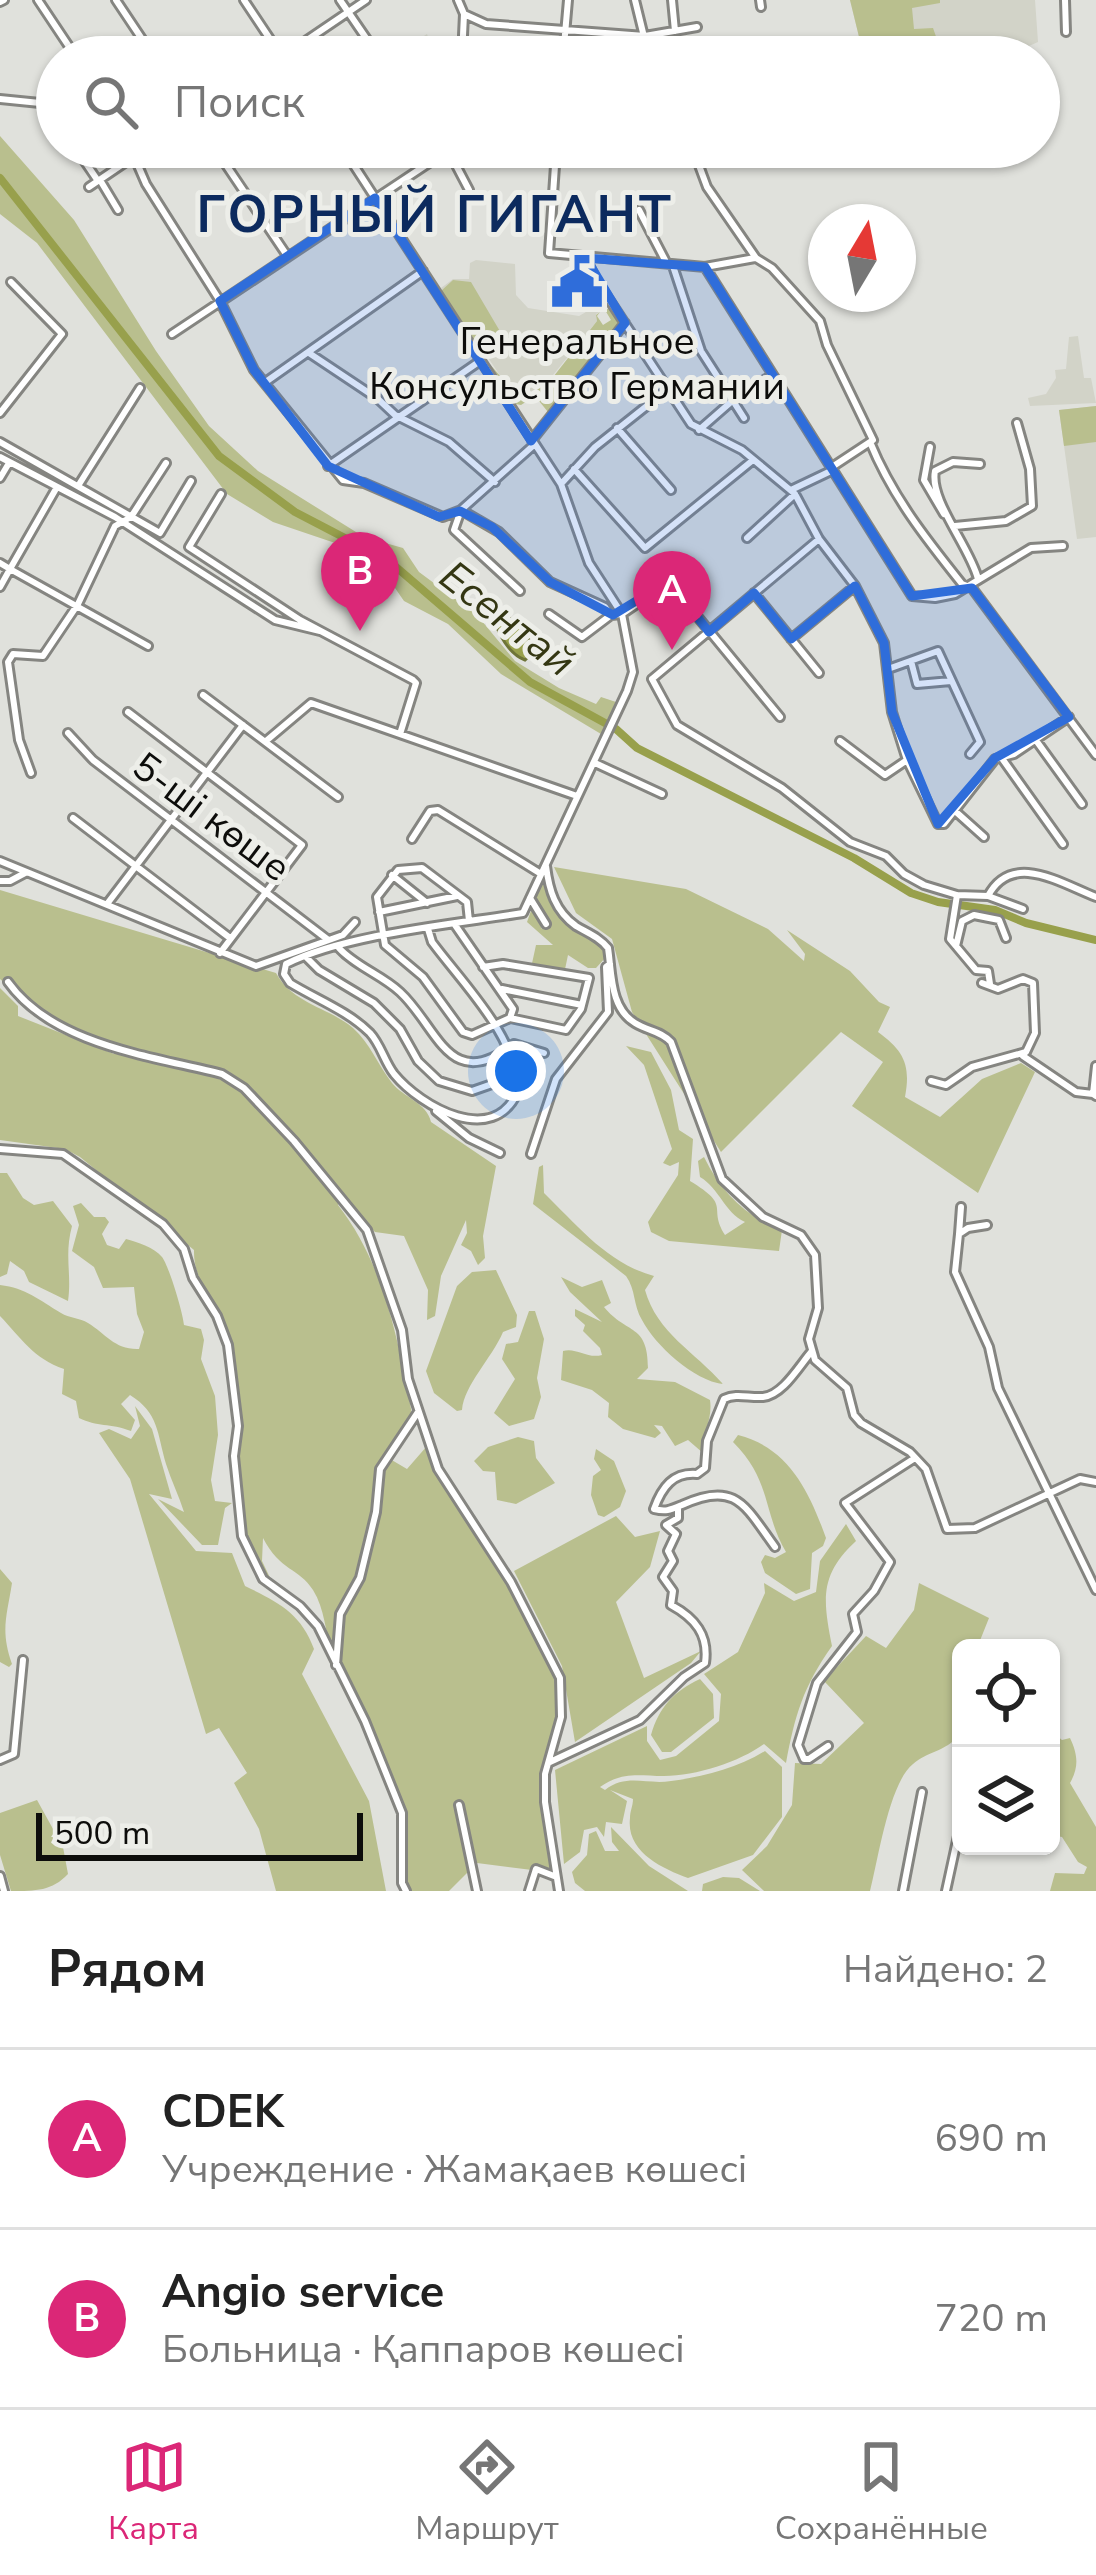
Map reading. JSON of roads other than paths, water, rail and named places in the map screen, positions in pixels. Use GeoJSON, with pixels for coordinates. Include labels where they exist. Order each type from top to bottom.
{"type":"FeatureCollection","features":[{"type":"Feature","properties":{"kind":"street"},"geometry":{"type":"LineString","coordinates":[[38,0],[62,36]]}},
{"type":"Feature","properties":{"kind":"street"},"geometry":{"type":"LineString","coordinates":[[116,0],[140,36]]}},
{"type":"Feature","properties":{"kind":"street"},"geometry":{"type":"LineString","coordinates":[[244,0],[268,36]]}},
{"type":"Feature","properties":{"kind":"street"},"geometry":{"type":"LineString","coordinates":[[340,0],[365,36]]}},
{"type":"Feature","properties":{"kind":"street"},"geometry":{"type":"LineString","coordinates":[[313,36],[366,0]]}},
{"type":"Feature","properties":{"kind":"street"},"geometry":{"type":"LineString","coordinates":[[458,0],[464,14],[463,36]]}},
{"type":"Feature","properties":{"kind":"street"},"geometry":{"type":"LineString","coordinates":[[565,36],[568,0]]}},
{"type":"Feature","properties":{"kind":"street"},"geometry":{"type":"LineString","coordinates":[[635,0],[645,36]]}},
{"type":"Feature","properties":{"kind":"street"},"geometry":{"type":"LineString","coordinates":[[672,0],[675,31]]}},
{"type":"Feature","properties":{"kind":"street"},"geometry":{"type":"LineString","coordinates":[[1065,0],[1066,32]]}},
{"type":"Feature","properties":{"kind":"street"},"geometry":{"type":"LineString","coordinates":[[464,14],[486,24],[645,36],[698,27]]}},
{"type":"Feature","properties":{"kind":"street"},"geometry":{"type":"LineString","coordinates":[[0,99],[36,104]]}},
{"type":"Feature","properties":{"kind":"street"},"geometry":{"type":"LineString","coordinates":[[90,168],[118,210]]}},
{"type":"Feature","properties":{"kind":"street"},"geometry":{"type":"LineString","coordinates":[[89,187],[118,168]]}},
{"type":"Feature","properties":{"kind":"street"},"geometry":{"type":"LineString","coordinates":[[140,168],[220,301],[254,370],[328,466],[344,481],[364,483],[439,517],[461,510],[495,482],[533,442],[625,323]]}},
{"type":"Feature","properties":{"kind":"street"},"geometry":{"type":"LineString","coordinates":[[228,168],[288,257]]}},
{"type":"Feature","properties":{"kind":"street"},"geometry":{"type":"LineString","coordinates":[[356,168],[560,484],[638,678],[652,680],[819,539]]}},
{"type":"Feature","properties":{"kind":"street"},"geometry":{"type":"LineString","coordinates":[[172,334],[419,168]]}},
{"type":"Feature","properties":{"kind":"street"},"geometry":{"type":"LineString","coordinates":[[457,168],[469,190]]}},
{"type":"Feature","properties":{"kind":"street"},"geometry":{"type":"LineString","coordinates":[[555,168],[549,253],[705,267],[756,258]]}},
{"type":"Feature","properties":{"kind":"street"},"geometry":{"type":"LineString","coordinates":[[697,168],[756,258],[820,321],[826,345],[873,440],[793,492],[747,538]]}},
{"type":"Feature","properties":{"kind":"street"},"geometry":{"type":"LineString","coordinates":[[639,210],[669,263],[701,352],[744,418]]}},
{"type":"Feature","properties":{"kind":"street"},"geometry":{"type":"LineString","coordinates":[[586,258],[699,430],[733,444],[793,492],[819,539],[855,586],[884,644],[892,712],[907,760],[938,824],[944,824],[994,759],[1014,754],[1069,717]]}},
{"type":"Feature","properties":{"kind":"street"},"geometry":{"type":"LineString","coordinates":[[705,267],[912,596],[945,597],[1030,548],[1063,545]]}},
{"type":"Feature","properties":{"kind":"street"},"geometry":{"type":"LineString","coordinates":[[266,380],[423,272]]}},
{"type":"Feature","properties":{"kind":"street"},"geometry":{"type":"LineString","coordinates":[[0,413],[62,334],[11,282]]}},
{"type":"Feature","properties":{"kind":"street"},"geometry":{"type":"LineString","coordinates":[[310,352],[394,415],[449,442],[495,482]]}},
{"type":"Feature","properties":{"kind":"street"},"geometry":{"type":"LineString","coordinates":[[328,466],[480,361]]}},
{"type":"Feature","properties":{"kind":"street"},"geometry":{"type":"LineString","coordinates":[[699,430],[772,375]]}},
{"type":"Feature","properties":{"kind":"street"},"geometry":{"type":"LineString","coordinates":[[73,496],[140,388]]}},
{"type":"Feature","properties":{"kind":"street"},"geometry":{"type":"LineString","coordinates":[[560,484],[617,428],[668,388]]}},
{"type":"Feature","properties":{"kind":"street"},"geometry":{"type":"LineString","coordinates":[[955,526],[1006,521],[1032,506],[1030,469],[1017,423]]}},
{"type":"Feature","properties":{"kind":"street"},"geometry":{"type":"LineString","coordinates":[[617,428],[671,490]]}},
{"type":"Feature","properties":{"kind":"street"},"geometry":{"type":"LineString","coordinates":[[0,442],[160,532],[191,481]]}},
{"type":"Feature","properties":{"kind":"street"},"geometry":{"type":"LineString","coordinates":[[869,442],[889,488],[972,589],[1096,755]]}},
{"type":"Feature","properties":{"kind":"street"},"geometry":{"type":"LineString","coordinates":[[930,447],[924,480],[947,514]]}},
{"type":"Feature","properties":{"kind":"street"},"geometry":{"type":"LineString","coordinates":[[0,457],[121,521],[286,625],[324,631]]}},
{"type":"Feature","properties":{"kind":"street"},"geometry":{"type":"LineString","coordinates":[[574,469],[644,548],[753,460]]}},
{"type":"Feature","properties":{"kind":"street"},"geometry":{"type":"LineString","coordinates":[[978,579],[934,486],[935,471],[953,462],[980,464]]}},
{"type":"Feature","properties":{"kind":"street"},"geometry":{"type":"LineString","coordinates":[[0,478],[9,463]]}},
{"type":"Feature","properties":{"kind":"street"},"geometry":{"type":"LineString","coordinates":[[31,773],[19,740],[8,662],[13,654],[43,656],[78,604],[115,526],[131,517],[166,463]]}},
{"type":"Feature","properties":{"kind":"street"},"geometry":{"type":"LineString","coordinates":[[0,586],[57,488]]}},
{"type":"Feature","properties":{"kind":"street"},"geometry":{"type":"LineString","coordinates":[[185,563],[221,494]]}},
{"type":"Feature","properties":{"kind":"street"},"geometry":{"type":"LineString","coordinates":[[461,510],[454,530],[520,591]]}},
{"type":"Feature","properties":{"kind":"street"},"geometry":{"type":"LineString","coordinates":[[461,510],[499,532],[550,582],[615,615]]}},
{"type":"Feature","properties":{"kind":"street"},"geometry":{"type":"LineString","coordinates":[[191,548],[297,618],[416,683],[400,734]]}},
{"type":"Feature","properties":{"kind":"street"},"geometry":{"type":"LineString","coordinates":[[0,563],[148,646]]}},
{"type":"Feature","properties":{"kind":"street"},"geometry":{"type":"LineString","coordinates":[[549,614],[580,637],[669,582],[780,717]]}},
{"type":"Feature","properties":{"kind":"street"},"geometry":{"type":"LineString","coordinates":[[791,639],[855,586]]}},
{"type":"Feature","properties":{"kind":"street"},"geometry":{"type":"LineString","coordinates":[[754,593],[819,673]]}},
{"type":"Feature","properties":{"kind":"street"},"geometry":{"type":"LineString","coordinates":[[260,610],[267,599]]}},
{"type":"Feature","properties":{"kind":"street"},"geometry":{"type":"LineString","coordinates":[[888,668],[938,651],[980,742],[970,754]]}},
{"type":"Feature","properties":{"kind":"street"},"geometry":{"type":"LineString","coordinates":[[911,661],[917,684],[952,681]]}},
{"type":"Feature","properties":{"kind":"street"},"geometry":{"type":"LineString","coordinates":[[500,1154],[454,1128],[396,1076],[368,1031],[290,982],[284,974],[286,964],[382,937],[523,913],[633,672]]}},
{"type":"Feature","properties":{"kind":"street"},"geometry":{"type":"LineString","coordinates":[[652,680],[677,724],[782,788],[850,842],[886,856],[914,880],[1023,909]]}},
{"type":"Feature","properties":{"kind":"street"},"geometry":{"type":"LineString","coordinates":[[203,695],[338,796]]}},
{"type":"Feature","properties":{"kind":"street"},"geometry":{"type":"LineString","coordinates":[[266,740],[311,703],[577,796]]}},
{"type":"Feature","properties":{"kind":"street"},"geometry":{"type":"LineString","coordinates":[[128,712],[302,845],[220,952]]}},
{"type":"Feature","properties":{"kind":"street"},"geometry":{"type":"LineString","coordinates":[[106,904],[243,725]]}},
{"type":"Feature","properties":{"kind":"street","name":"5-ші көше"},"geometry":{"type":"LineString","coordinates":[[68,733],[93,760],[327,939]]}},
{"type":"Feature","properties":{"kind":"street"},"geometry":{"type":"LineString","coordinates":[[1035,739],[1082,804]]}},
{"type":"Feature","properties":{"kind":"street"},"geometry":{"type":"LineString","coordinates":[[840,741],[885,775],[907,760]]}},
{"type":"Feature","properties":{"kind":"street"},"geometry":{"type":"LineString","coordinates":[[1000,757],[1063,844]]}},
{"type":"Feature","properties":{"kind":"street"},"geometry":{"type":"LineString","coordinates":[[595,763],[662,794]]}},
{"type":"Feature","properties":{"kind":"street"},"geometry":{"type":"LineString","coordinates":[[412,839],[430,811],[438,810],[541,874]]}},
{"type":"Feature","properties":{"kind":"street"},"geometry":{"type":"LineString","coordinates":[[955,810],[984,837]]}},
{"type":"Feature","properties":{"kind":"street"},"geometry":{"type":"LineString","coordinates":[[73,818],[230,938]]}},
{"type":"Feature","properties":{"kind":"street"},"geometry":{"type":"LineString","coordinates":[[0,861],[256,966],[343,935],[355,922]]}},
{"type":"Feature","properties":{"kind":"street"},"geometry":{"type":"LineString","coordinates":[[546,865],[550,892],[560,909],[572,923],[603,941],[622,1012],[671,1042],[722,1179],[763,1217],[790,1228],[812,1247],[818,1266],[818,1308],[811,1329],[815,1360],[847,1388],[861,1423],[915,1458],[931,1478],[947,1529],[975,1528],[1080,1479],[1096,1482]]}},
{"type":"Feature","properties":{"kind":"street"},"geometry":{"type":"LineString","coordinates":[[470,921],[467,902],[422,868],[398,870],[377,897],[387,948],[436,991],[463,1032],[472,1035],[512,1013]]}},
{"type":"Feature","properties":{"kind":"street"},"geometry":{"type":"LineString","coordinates":[[988,896],[1005,875],[1022,871],[1096,897]]}},
{"type":"Feature","properties":{"kind":"street"},"geometry":{"type":"LineString","coordinates":[[0,881],[26,873]]}},
{"type":"Feature","properties":{"kind":"street"},"geometry":{"type":"LineString","coordinates":[[392,875],[428,903]]}},
{"type":"Feature","properties":{"kind":"street"},"geometry":{"type":"LineString","coordinates":[[957,895],[950,939],[981,979],[998,989],[1026,979],[1034,987],[1035,1034],[1023,1056]]}},
{"type":"Feature","properties":{"kind":"street"},"geometry":{"type":"LineString","coordinates":[[379,912],[458,896]]}},
{"type":"Feature","properties":{"kind":"street"},"geometry":{"type":"LineString","coordinates":[[530,898],[546,924]]}},
{"type":"Feature","properties":{"kind":"street"},"geometry":{"type":"LineString","coordinates":[[956,946],[959,926],[974,915],[999,920],[1006,938]]}},
{"type":"Feature","properties":{"kind":"street"},"geometry":{"type":"LineString","coordinates":[[455,924],[482,967],[499,988],[512,1013],[521,1020],[566,1030],[582,1005],[589,978],[503,964],[482,967]]}},
{"type":"Feature","properties":{"kind":"street"},"geometry":{"type":"LineString","coordinates":[[428,928],[432,942],[494,1025],[519,1086],[515,1099],[497,1115],[466,1118],[434,1108]]}},
{"type":"Feature","properties":{"kind":"street"},"geometry":{"type":"LineString","coordinates":[[339,948],[401,992],[450,1056],[472,1061],[514,1044],[544,1053]]}},
{"type":"Feature","properties":{"kind":"street"},"geometry":{"type":"LineString","coordinates":[[302,958],[358,990],[389,1017],[418,1061],[439,1081],[472,1091],[517,1075]]}},
{"type":"Feature","properties":{"kind":"street"},"geometry":{"type":"LineString","coordinates":[[531,1154],[556,1079],[608,1012],[606,967],[610,964]]}},
{"type":"Feature","properties":{"kind":"street"},"geometry":{"type":"LineString","coordinates":[[8,982],[20,1000],[50,1020],[117,1047],[222,1074],[256,1101],[367,1230],[402,1330],[408,1379],[438,1469],[512,1582],[560,1678],[561,1718],[548,1764],[545,1819],[559,1891]]}},
{"type":"Feature","properties":{"kind":"street"},"geometry":{"type":"LineString","coordinates":[[499,988],[582,1005]]}},
{"type":"Feature","properties":{"kind":"street"},"geometry":{"type":"LineString","coordinates":[[931,1081],[946,1085],[972,1067],[1023,1056],[1076,1092],[1094,1095],[1096,1066]]}},
{"type":"Feature","properties":{"kind":"street"},"geometry":{"type":"LineString","coordinates":[[0,1149],[54,1152],[71,1158],[163,1224],[184,1249],[196,1284],[225,1334],[238,1426],[234,1456],[240,1527],[247,1550],[270,1586],[300,1606],[318,1626],[365,1721],[395,1792],[404,1828],[402,1883],[406,1891]]}},
{"type":"Feature","properties":{"kind":"street"},"geometry":{"type":"LineString","coordinates":[[961,1207],[956,1272],[989,1348],[998,1388],[1096,1590]]}},
{"type":"Feature","properties":{"kind":"street"},"geometry":{"type":"LineString","coordinates":[[958,1234],[987,1225]]}},
{"type":"Feature","properties":{"kind":"street"},"geometry":{"type":"LineString","coordinates":[[775,1546],[745,1505],[729,1494],[711,1493],[678,1507],[654,1509],[671,1479],[705,1468],[707,1441],[724,1399],[776,1394],[812,1351]]}},
{"type":"Feature","properties":{"kind":"street"},"geometry":{"type":"LineString","coordinates":[[335,1668],[341,1605],[360,1578],[376,1512],[380,1469],[418,1412]]}},
{"type":"Feature","properties":{"kind":"street"},"geometry":{"type":"LineString","coordinates":[[828,1746],[804,1759],[798,1745],[817,1683],[857,1632],[853,1614],[874,1591],[890,1562],[845,1503],[915,1458]]}},
{"type":"Feature","properties":{"kind":"street"},"geometry":{"type":"LineString","coordinates":[[548,1764],[640,1720],[705,1663],[702,1633],[693,1619],[671,1605],[674,1591],[663,1577],[673,1561],[668,1551],[676,1534],[666,1525],[678,1518],[678,1507]]}},
{"type":"Feature","properties":{"kind":"street"},"geometry":{"type":"LineString","coordinates":[[0,1760],[14,1754],[23,1660]]}},
{"type":"Feature","properties":{"kind":"street"},"geometry":{"type":"LineString","coordinates":[[903,1891],[922,1792]]}},
{"type":"Feature","properties":{"kind":"street"},"geometry":{"type":"LineString","coordinates":[[459,1805],[477,1891]]}},
{"type":"Feature","properties":{"kind":"street"},"geometry":{"type":"LineString","coordinates":[[946,1891],[954,1855]]}},
{"type":"Feature","properties":{"kind":"street"},"geometry":{"type":"LineString","coordinates":[[529,1891],[536,1868],[556,1876]]}},
{"type":"Feature","properties":{"kind":"street"},"geometry":{"type":"LineString","coordinates":[[0,1876],[4,1891]]}},
{"type":"Feature","properties":{"kind":"waterway","name":"Есентай"},"geometry":{"type":"LineString","coordinates":[[0,178],[219,456],[295,512],[389,561],[530,682],[616,729],[637,748],[854,858],[911,893],[995,910],[1026,923],[1096,940]]}},
{"type":"Feature","properties":{"kind":"place","name":"Генеральное Консульство Германии"},"geometry":{"type":"Point","coordinates":[577,282]}},
{"type":"Feature","properties":{"kind":"place","name":"Angio service"},"geometry":{"type":"Point","coordinates":[360,631]}},
{"type":"Feature","properties":{"kind":"place","name":"CDEK"},"geometry":{"type":"Point","coordinates":[672,650]}},
{"type":"Feature","properties":{"kind":"district","name":"ГОРНЫЙ ГИГАНТ"},"geometry":{"type":"Point","coordinates":[435,214]}}]}
